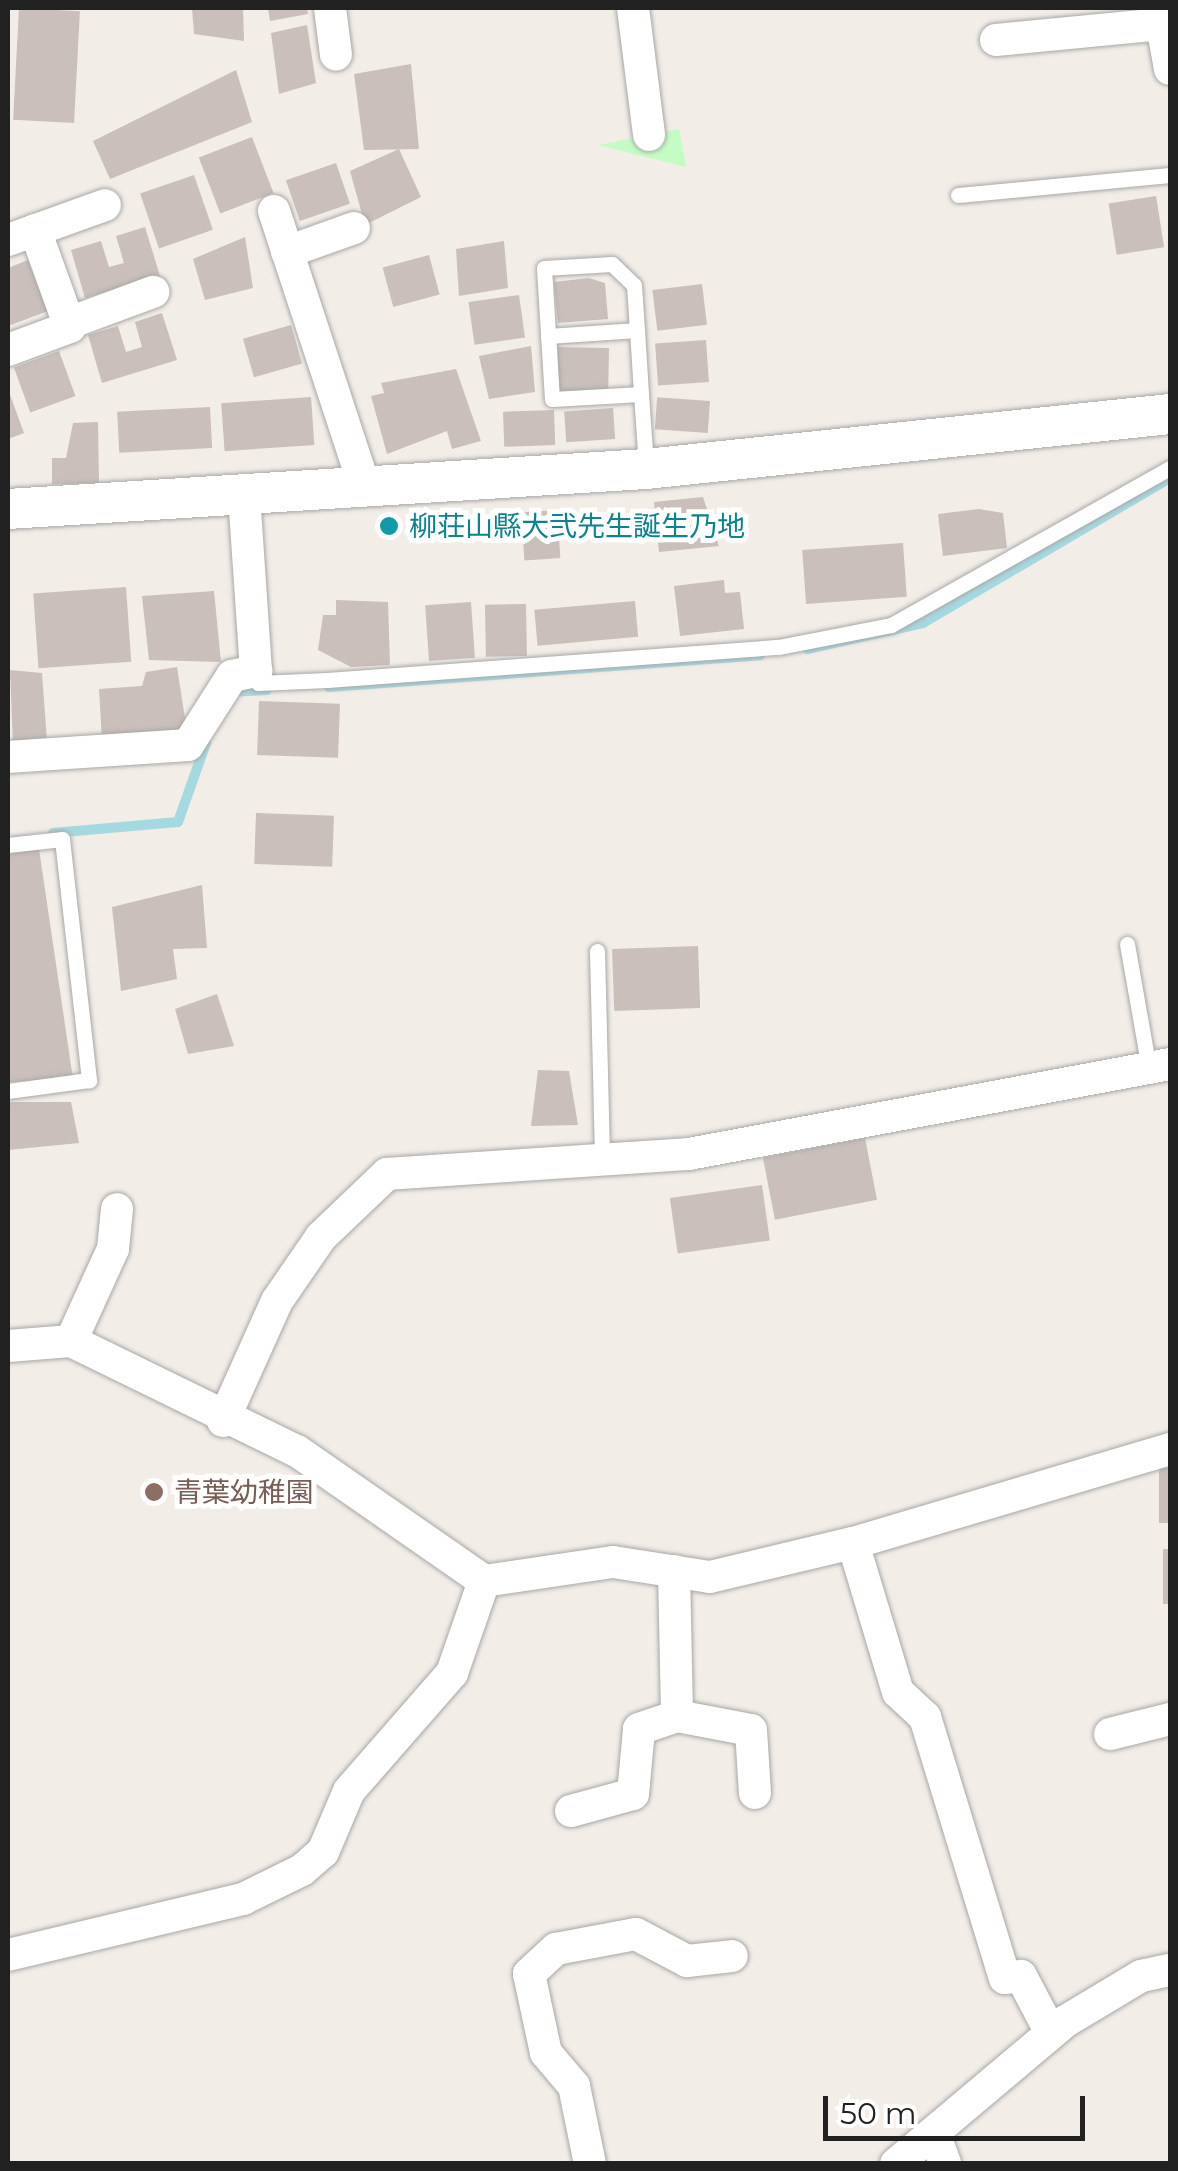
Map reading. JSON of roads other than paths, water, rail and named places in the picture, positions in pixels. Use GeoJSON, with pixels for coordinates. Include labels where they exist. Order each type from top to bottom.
{"type":"FeatureCollection","features":[{"type":"Feature","properties":{"kind":"street"},"geometry":{"type":"LineString","coordinates":[[330,8],[336,55]]}},
{"type":"Feature","properties":{"kind":"street"},"geometry":{"type":"LineString","coordinates":[[632,8],[649,135]]}},
{"type":"Feature","properties":{"kind":"street"},"geometry":{"type":"LineString","coordinates":[[996,40],[1161,16],[1170,69]]}},
{"type":"Feature","properties":{"kind":"street"},"geometry":{"type":"LineString","coordinates":[[69,322],[21,235],[106,205]]}},
{"type":"Feature","properties":{"kind":"street"},"geometry":{"type":"LineString","coordinates":[[274,211],[365,487]]}},
{"type":"Feature","properties":{"kind":"street"},"geometry":{"type":"LineString","coordinates":[[287,252],[354,228]]}},
{"type":"Feature","properties":{"kind":"street"},"geometry":{"type":"LineString","coordinates":[[8,350],[69,322],[152,292]]}},
{"type":"Feature","properties":{"kind":"street"},"geometry":{"type":"LineString","coordinates":[[8,508],[646,469],[1170,414]]}},
{"type":"Feature","properties":{"kind":"street"},"geometry":{"type":"LineString","coordinates":[[8,757],[188,746],[232,676],[256,671],[244,494]]}},
{"type":"Feature","properties":{"kind":"street"},"geometry":{"type":"LineString","coordinates":[[223,1421],[278,1301],[321,1237],[387,1174],[689,1154],[1160,1067]]}},
{"type":"Feature","properties":{"kind":"street"},"geometry":{"type":"LineString","coordinates":[[72,1341],[113,1249],[116,1208]]}},
{"type":"Feature","properties":{"kind":"street"},"geometry":{"type":"LineString","coordinates":[[8,1346],[72,1341],[223,1421],[296,1451],[484,1581],[613,1562],[674,1571],[770,1568],[1170,1449]]}},
{"type":"Feature","properties":{"kind":"street"},"geometry":{"type":"LineString","coordinates":[[853,1543],[898,1692],[925,1717],[1005,1978],[1020,1976],[1051,2034]]}},
{"type":"Feature","properties":{"kind":"street"},"geometry":{"type":"LineString","coordinates":[[674,1571],[677,1716]]}},
{"type":"Feature","properties":{"kind":"street"},"geometry":{"type":"LineString","coordinates":[[8,1955],[243,1899],[302,1870],[323,1852],[348,1791],[452,1673],[484,1581]]}},
{"type":"Feature","properties":{"kind":"street"},"geometry":{"type":"LineString","coordinates":[[571,1811],[633,1794],[638,1730],[677,1716],[751,1730],[755,1792]]}},
{"type":"Feature","properties":{"kind":"street"},"geometry":{"type":"LineString","coordinates":[[1110,1734],[1170,1719]]}},
{"type":"Feature","properties":{"kind":"street"},"geometry":{"type":"LineString","coordinates":[[590,2164],[574,2086],[546,2053],[529,1974],[556,1949],[636,1934],[687,1961],[732,1956]]}},
{"type":"Feature","properties":{"kind":"street"},"geometry":{"type":"LineString","coordinates":[[896,2164],[940,2148],[1051,2034],[1141,1976],[1170,1970]]}},
{"type":"Feature","properties":{"kind":"lane"},"geometry":{"type":"LineString","coordinates":[[958,195],[1170,175]]}},
{"type":"Feature","properties":{"kind":"lane"},"geometry":{"type":"LineString","coordinates":[[642,394],[552,399],[544,268],[612,264],[634,285],[642,394],[646,469]]}},
{"type":"Feature","properties":{"kind":"lane"},"geometry":{"type":"LineString","coordinates":[[548,336],[637,330]]}},
{"type":"Feature","properties":{"kind":"lane"},"geometry":{"type":"LineString","coordinates":[[256,671],[258,682],[276,682],[647,657],[779,647],[891,626],[1170,468]]}},
{"type":"Feature","properties":{"kind":"lane"},"geometry":{"type":"LineString","coordinates":[[8,845],[62,839],[89,1080],[8,1091]]}},
{"type":"Feature","properties":{"kind":"lane"},"geometry":{"type":"LineString","coordinates":[[1128,944],[1160,1067]]}},
{"type":"Feature","properties":{"kind":"lane"},"geometry":{"type":"LineString","coordinates":[[597,950],[602,1160]]}},
{"type":"Feature","properties":{"kind":"waterway"},"geometry":{"type":"LineString","coordinates":[[807,649],[923,623],[1170,478]]}},
{"type":"Feature","properties":{"kind":"waterway"},"geometry":{"type":"LineString","coordinates":[[329,687],[760,655]]}},
{"type":"Feature","properties":{"kind":"waterway"},"geometry":{"type":"LineString","coordinates":[[229,692],[267,690]]}},
{"type":"Feature","properties":{"kind":"waterway"},"geometry":{"type":"LineString","coordinates":[[53,833],[178,822],[206,743]]}},
{"type":"Feature","properties":{"kind":"place","name":"柳荘山縣大弐先生誕生乃地"},"geometry":{"type":"Point","coordinates":[389,526]}},
{"type":"Feature","properties":{"kind":"place","name":"青葉幼稚園"},"geometry":{"type":"Point","coordinates":[154,1492]}}]}
